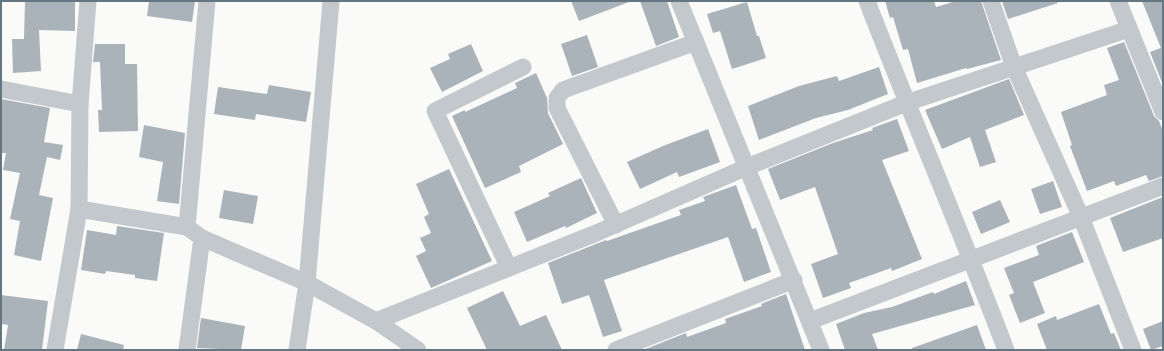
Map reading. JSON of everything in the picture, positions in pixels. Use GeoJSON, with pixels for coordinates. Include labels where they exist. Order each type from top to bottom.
{"type":"FeatureCollection","features":[{"type":"Feature","properties":{"kind":"street"},"geometry":{"type":"LineString","coordinates":[[55,350],[79,209],[80,104],[88,1]]}},
{"type":"Feature","properties":{"kind":"street"},"geometry":{"type":"LineString","coordinates":[[187,227],[207,1]]}},
{"type":"Feature","properties":{"kind":"street"},"geometry":{"type":"LineString","coordinates":[[297,350],[307,284],[331,1]]}},
{"type":"Feature","properties":{"kind":"street"},"geometry":{"type":"LineString","coordinates":[[679,1],[794,280],[821,350]]}},
{"type":"Feature","properties":{"kind":"street"},"geometry":{"type":"LineString","coordinates":[[867,1],[906,103],[972,258],[1006,350]]}},
{"type":"Feature","properties":{"kind":"street"},"geometry":{"type":"LineString","coordinates":[[991,1],[1014,67],[1081,217],[1133,350]]}},
{"type":"Feature","properties":{"kind":"street"},"geometry":{"type":"LineString","coordinates":[[1118,1],[1163,112]]}},
{"type":"Feature","properties":{"kind":"street"},"geometry":{"type":"LineString","coordinates":[[376,321],[616,225],[747,167],[906,103],[1129,29]]}},
{"type":"Feature","properties":{"kind":"street"},"geometry":{"type":"LineString","coordinates":[[616,225],[557,108],[557,98],[563,90],[696,42]]}},
{"type":"Feature","properties":{"kind":"street"},"geometry":{"type":"LineString","coordinates":[[509,268],[435,111],[523,67]]}},
{"type":"Feature","properties":{"kind":"street"},"geometry":{"type":"LineString","coordinates":[[1,89],[80,104]]}},
{"type":"Feature","properties":{"kind":"street"},"geometry":{"type":"LineString","coordinates":[[810,321],[1163,186]]}},
{"type":"Feature","properties":{"kind":"street"},"geometry":{"type":"LineString","coordinates":[[79,209],[187,227],[202,238],[307,284],[376,321],[418,350]]}},
{"type":"Feature","properties":{"kind":"street"},"geometry":{"type":"LineString","coordinates":[[187,350],[202,238]]}},
{"type":"Feature","properties":{"kind":"street"},"geometry":{"type":"LineString","coordinates":[[616,350],[794,280]]}},
{"type":"Feature","properties":{"kind":"building"},"geometry":{"type":"Polygon","coordinates":[[[25,1],[75,1],[75,31],[39,30],[41,71],[13,73],[12,39],[24,39],[25,1]]]}},
{"type":"Feature","properties":{"kind":"building"},"geometry":{"type":"Polygon","coordinates":[[[149,1],[195,1],[192,22],[147,16],[149,1]]]}},
{"type":"Feature","properties":{"kind":"building"},"geometry":{"type":"Polygon","coordinates":[[[571,1],[629,1],[629,2],[579,21],[571,1]]]}},
{"type":"Feature","properties":{"kind":"building"},"geometry":{"type":"Polygon","coordinates":[[[640,1],[667,1],[679,37],[656,46],[640,1]]]}},
{"type":"Feature","properties":{"kind":"building"},"geometry":{"type":"Polygon","coordinates":[[[885,1],[934,1],[936,7],[956,1],[981,1],[1001,60],[966,68],[917,83],[908,49],[903,50],[893,17],[890,18],[885,1]]]}},
{"type":"Feature","properties":{"kind":"building"},"geometry":{"type":"Polygon","coordinates":[[[1002,1],[1057,1],[1058,3],[1008,19],[1002,1]]]}},
{"type":"Feature","properties":{"kind":"building"},"geometry":{"type":"Polygon","coordinates":[[[1142,1],[1163,1],[1163,85],[1150,52],[1161,48],[1142,1]]]}},
{"type":"Feature","properties":{"kind":"building"},"geometry":{"type":"Polygon","coordinates":[[[747,2],[757,36],[759,36],[766,58],[732,69],[720,31],[713,33],[707,14],[747,2]]]}},
{"type":"Feature","properties":{"kind":"building"},"geometry":{"type":"Polygon","coordinates":[[[587,35],[598,67],[572,76],[561,44],[587,35]]]}},
{"type":"Feature","properties":{"kind":"building"},"geometry":{"type":"Polygon","coordinates":[[[1124,42],[1154,116],[1159,121],[1163,131],[1163,176],[1149,181],[1146,175],[1116,186],[1114,181],[1087,191],[1070,146],[1072,145],[1061,112],[1107,95],[1104,85],[1119,80],[1107,48],[1124,42]]]}},
{"type":"Feature","properties":{"kind":"building"},"geometry":{"type":"Polygon","coordinates":[[[95,44],[125,44],[125,64],[137,64],[138,131],[99,132],[98,110],[102,110],[100,62],[93,62],[95,44]]]}},
{"type":"Feature","properties":{"kind":"building"},"geometry":{"type":"Polygon","coordinates":[[[471,44],[483,71],[442,92],[430,68],[450,59],[448,54],[471,44]]]}},
{"type":"Feature","properties":{"kind":"building"},"geometry":{"type":"Polygon","coordinates":[[[879,67],[888,94],[848,110],[816,118],[759,140],[748,106],[799,86],[837,76],[839,81],[879,67]]]}},
{"type":"Feature","properties":{"kind":"building"},"geometry":{"type":"Polygon","coordinates":[[[536,73],[547,98],[548,113],[563,144],[519,166],[521,172],[485,188],[452,116],[465,110],[465,112],[517,88],[515,83],[536,73]]]}},
{"type":"Feature","properties":{"kind":"building"},"geometry":{"type":"Polygon","coordinates":[[[1009,79],[1024,115],[985,130],[996,162],[980,167],[970,137],[942,149],[925,110],[1009,79]]]}},
{"type":"Feature","properties":{"kind":"building"},"geometry":{"type":"Polygon","coordinates":[[[269,85],[311,92],[306,122],[256,114],[255,120],[214,114],[218,87],[267,94],[269,85]]]}},
{"type":"Feature","properties":{"kind":"building"},"geometry":{"type":"Polygon","coordinates":[[[1,99],[50,108],[44,142],[63,145],[60,160],[47,157],[39,195],[53,198],[41,261],[14,255],[20,221],[10,219],[20,173],[3,170],[6,153],[1,153],[1,99]]]}},
{"type":"Feature","properties":{"kind":"building"},"geometry":{"type":"Polygon","coordinates":[[[897,119],[909,151],[882,160],[922,259],[892,271],[891,268],[849,283],[851,288],[823,298],[811,264],[838,254],[815,187],[780,200],[768,169],[833,143],[873,130],[872,128],[897,119]]]}},
{"type":"Feature","properties":{"kind":"building"},"geometry":{"type":"Polygon","coordinates":[[[144,125],[185,133],[179,204],[157,201],[163,162],[139,157],[144,125]]]}},
{"type":"Feature","properties":{"kind":"building"},"geometry":{"type":"Polygon","coordinates":[[[708,129],[720,162],[679,177],[677,172],[640,189],[627,162],[663,146],[708,129]]]}},
{"type":"Feature","properties":{"kind":"building"},"geometry":{"type":"Polygon","coordinates":[[[449,169],[492,261],[431,288],[416,256],[426,251],[420,238],[431,233],[424,217],[429,214],[416,184],[449,169]]]}},
{"type":"Feature","properties":{"kind":"building"},"geometry":{"type":"Polygon","coordinates":[[[581,178],[597,213],[566,228],[565,226],[527,242],[514,212],[550,196],[548,193],[581,178]]]}},
{"type":"Feature","properties":{"kind":"building"},"geometry":{"type":"Polygon","coordinates":[[[1053,181],[1062,207],[1040,214],[1031,189],[1053,181]]]}},
{"type":"Feature","properties":{"kind":"building"},"geometry":{"type":"Polygon","coordinates":[[[736,185],[752,229],[756,228],[771,272],[744,282],[728,237],[604,280],[622,331],[603,337],[589,295],[562,304],[548,263],[606,240],[607,241],[681,215],[679,210],[705,201],[703,197],[736,185]]]}},
{"type":"Feature","properties":{"kind":"building"},"geometry":{"type":"Polygon","coordinates":[[[224,190],[258,196],[253,224],[219,218],[224,190]]]}},
{"type":"Feature","properties":{"kind":"building"},"geometry":{"type":"Polygon","coordinates":[[[1163,197],[1163,238],[1123,252],[1110,218],[1163,197]]]}},
{"type":"Feature","properties":{"kind":"building"},"geometry":{"type":"Polygon","coordinates":[[[1000,200],[1010,222],[981,234],[972,212],[1000,200]]]}},
{"type":"Feature","properties":{"kind":"building"},"geometry":{"type":"Polygon","coordinates":[[[117,226],[164,233],[157,281],[135,278],[135,275],[106,271],[105,274],[81,270],[87,230],[116,235],[117,226]]]}},
{"type":"Feature","properties":{"kind":"building"},"geometry":{"type":"Polygon","coordinates":[[[1072,232],[1084,262],[1033,282],[1045,313],[1020,323],[1009,295],[1014,293],[1004,268],[1039,255],[1036,246],[1072,232]]]}},
{"type":"Feature","properties":{"kind":"building"},"geometry":{"type":"Polygon","coordinates":[[[966,281],[975,305],[872,334],[878,350],[845,350],[836,324],[864,313],[892,307],[933,292],[934,294],[966,281]]]}},
{"type":"Feature","properties":{"kind":"building"},"geometry":{"type":"Polygon","coordinates":[[[503,291],[520,326],[546,315],[562,350],[487,350],[467,308],[503,291]]]}},
{"type":"Feature","properties":{"kind":"building"},"geometry":{"type":"Polygon","coordinates":[[[786,294],[805,350],[643,350],[686,333],[687,337],[726,323],[725,319],[762,306],[761,304],[786,294]]]}},
{"type":"Feature","properties":{"kind":"building"},"geometry":{"type":"Polygon","coordinates":[[[1,295],[48,301],[42,350],[4,350],[8,325],[1,324],[1,295]]]}},
{"type":"Feature","properties":{"kind":"building"},"geometry":{"type":"Polygon","coordinates":[[[1099,304],[1111,334],[1114,333],[1121,350],[1047,350],[1037,324],[1056,316],[1057,320],[1099,304]]]}},
{"type":"Feature","properties":{"kind":"building"},"geometry":{"type":"Polygon","coordinates":[[[201,318],[245,326],[241,350],[197,348],[201,318]]]}},
{"type":"Feature","properties":{"kind":"building"},"geometry":{"type":"Polygon","coordinates":[[[1163,321],[1163,346],[1151,350],[1143,329],[1163,321]]]}},
{"type":"Feature","properties":{"kind":"building"},"geometry":{"type":"Polygon","coordinates":[[[977,325],[986,350],[912,350],[912,348],[977,325]]]}},
{"type":"Feature","properties":{"kind":"building"},"geometry":{"type":"Polygon","coordinates":[[[81,334],[124,345],[123,350],[77,350],[81,334]]]}}]}
